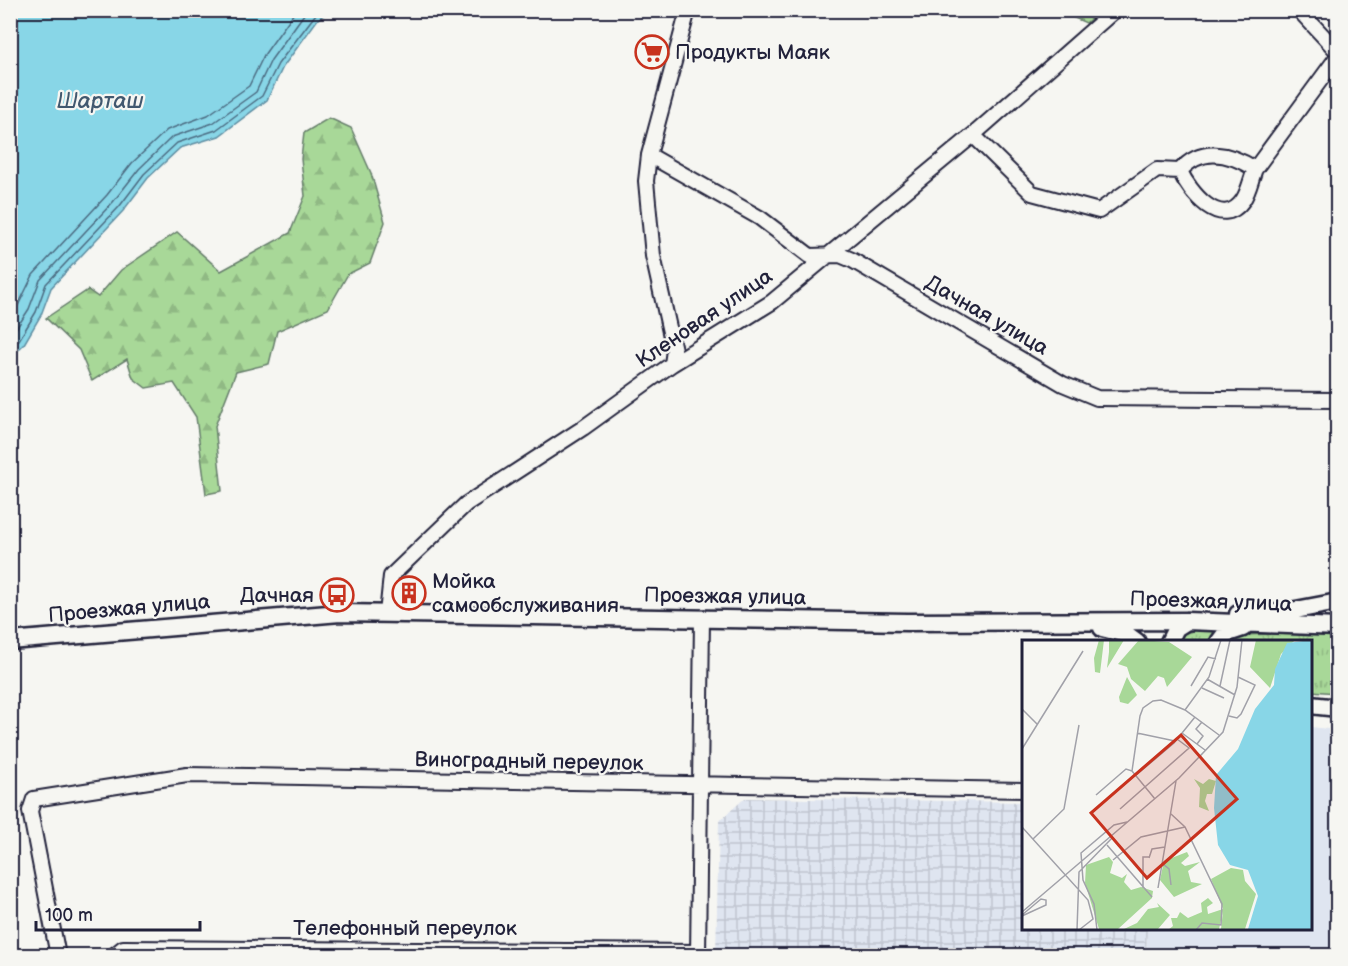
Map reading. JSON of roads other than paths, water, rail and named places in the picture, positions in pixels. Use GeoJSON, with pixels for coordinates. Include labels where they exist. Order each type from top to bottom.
{"type":"FeatureCollection","features":[{"type":"Feature","properties":{"kind":"main road"},"geometry":{"type":"LineString","coordinates":[[1204,622],[1232,614],[1280,613],[1338,602]]}},
{"type":"Feature","properties":{"kind":"main road","name":"Проезжая улица"},"geometry":{"type":"LineString","coordinates":[[10,641],[340,613],[1072,622],[1187,621],[1335,627]]}},
{"type":"Feature","properties":{"kind":"main road"},"geometry":{"type":"LineString","coordinates":[[1170,640],[1176,628],[1187,621]]}},
{"type":"Feature","properties":{"kind":"main road"},"geometry":{"type":"LineString","coordinates":[[1072,622],[1112,629],[1134,640]]}},
{"type":"Feature","properties":{"kind":"main road"},"geometry":{"type":"LineString","coordinates":[[1220,640],[1225,634],[1233,630],[1270,626]]}},
{"type":"Feature","properties":{"kind":"main road"},"geometry":{"type":"LineString","coordinates":[[1312,705],[1338,708]]}},
{"type":"Feature","properties":{"kind":"street"},"geometry":{"type":"LineString","coordinates":[[672,364],[674,350],[652,245],[646,182],[649,155],[688,10]]}},
{"type":"Feature","properties":{"kind":"street"},"geometry":{"type":"LineString","coordinates":[[1180,171],[1186,184],[1205,205],[1214,210],[1237,207],[1243,200],[1255,169],[1338,54],[1299,10]]}},
{"type":"Feature","properties":{"kind":"street","name":"Кленовая улица"},"geometry":{"type":"LineString","coordinates":[[387,614],[391,576],[466,504],[583,428],[672,364],[772,302],[973,135],[1113,12]]}},
{"type":"Feature","properties":{"kind":"street"},"geometry":{"type":"LineString","coordinates":[[973,135],[1032,193],[1099,211],[1157,170],[1180,171]]}},
{"type":"Feature","properties":{"kind":"street"},"geometry":{"type":"LineString","coordinates":[[1180,171],[1188,161],[1212,154],[1239,159],[1255,169]]}},
{"type":"Feature","properties":{"kind":"street","name":"Дачная улица"},"geometry":{"type":"LineString","coordinates":[[649,155],[760,218],[810,256],[840,255],[852,260],[1063,384],[1097,398],[1338,400]]}},
{"type":"Feature","properties":{"kind":"street"},"geometry":{"type":"LineString","coordinates":[[698,954],[702,618]]}},
{"type":"Feature","properties":{"kind":"street","name":"Виноградный переулок"},"geometry":{"type":"LineString","coordinates":[[58,956],[30,811],[34,799],[187,775],[699,786],[1022,790]]}},
{"type":"Feature","properties":{"kind":"street","name":"Телефонный переулок"},"geometry":{"type":"LineString","coordinates":[[113,956],[123,948],[698,954]]}},
{"type":"Feature","properties":{"kind":"water","name":"Шарташ"},"geometry":{"type":"Polygon","coordinates":[[[11,10],[329,11],[318,19],[283,67],[267,100],[219,136],[180,148],[148,178],[123,211],[51,288],[41,315],[24,344],[11,357],[11,10]]]}},
{"type":"Feature","properties":{"kind":"place","name":"Продукты Маяк"},"geometry":{"type":"Point","coordinates":[652,52]}},
{"type":"Feature","properties":{"kind":"place","name":"Мойка самообслуживания"},"geometry":{"type":"Point","coordinates":[409,593]}},
{"type":"Feature","properties":{"kind":"place","name":"Дачная"},"geometry":{"type":"Point","coordinates":[337,595]}}]}
